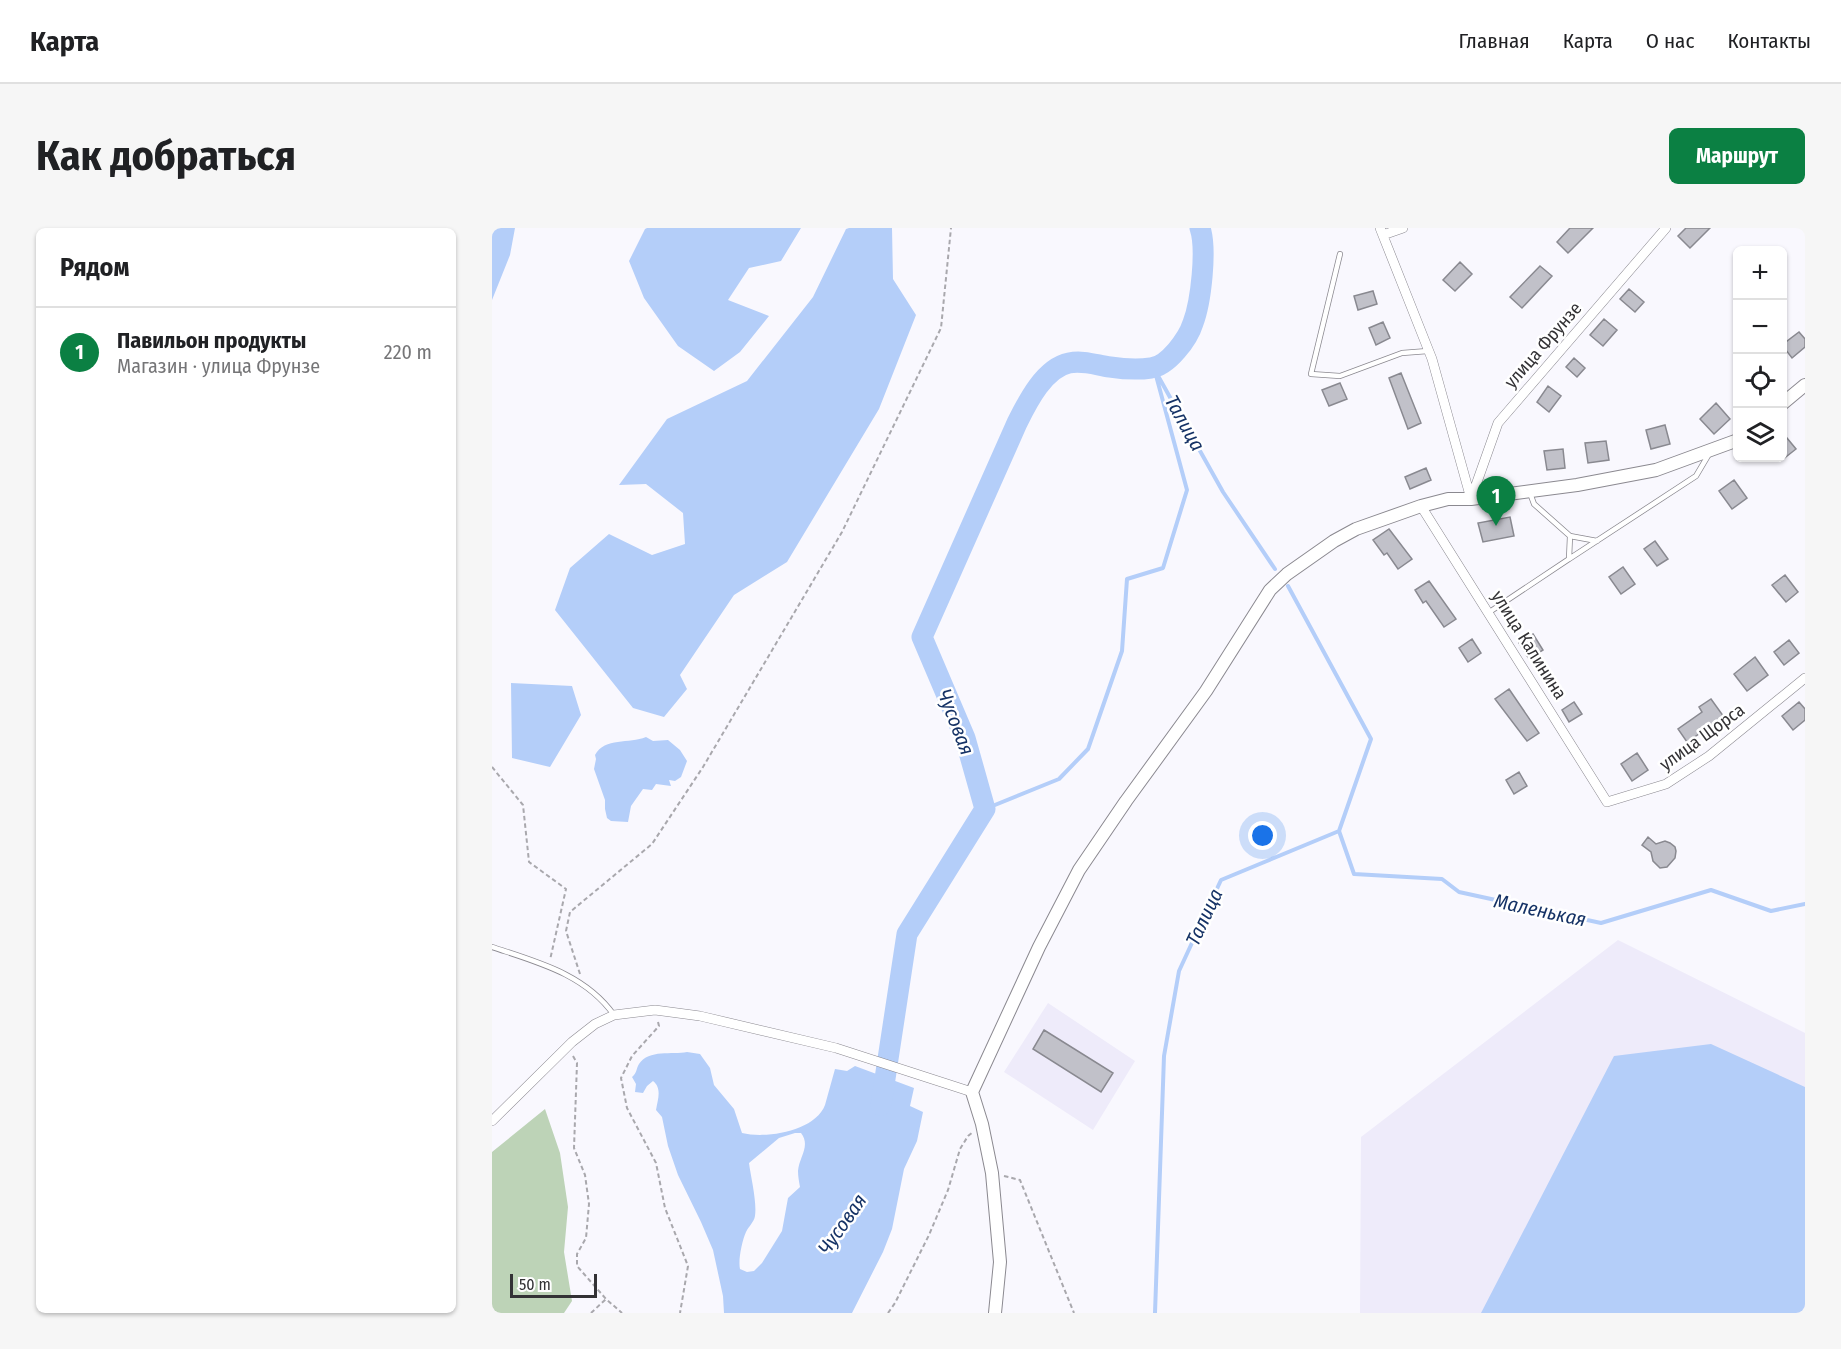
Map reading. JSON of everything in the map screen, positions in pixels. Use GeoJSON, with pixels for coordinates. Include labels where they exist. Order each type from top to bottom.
{"type":"FeatureCollection","features":[{"type":"Feature","properties":{"kind":"street"},"geometry":{"type":"LineString","coordinates":[[1403,228],[1381,231],[1428,351],[1471,499]]}},
{"type":"Feature","properties":{"kind":"street","name":"улица Фрунзе"},"geometry":{"type":"LineString","coordinates":[[1471,499],[1498,423],[1666,228]]}},
{"type":"Feature","properties":{"kind":"street"},"geometry":{"type":"LineString","coordinates":[[1787,400],[1805,385]]}},
{"type":"Feature","properties":{"kind":"street"},"geometry":{"type":"LineString","coordinates":[[995,1313],[1000,1262],[992,1173],[982,1124],[972,1092],[1039,947],[1079,870],[1206,691],[1270,590],[1287,574],[1334,541],[1356,529],[1421,506],[1448,499],[1471,499],[1577,485],[1656,470],[1733,442]]}},
{"type":"Feature","properties":{"kind":"street","name":"улица Калинина"},"geometry":{"type":"LineString","coordinates":[[1421,506],[1607,802]]}},
{"type":"Feature","properties":{"kind":"street","name":"улица Щорса"},"geometry":{"type":"LineString","coordinates":[[1607,802],[1666,784],[1709,756],[1805,678]]}},
{"type":"Feature","properties":{"kind":"street"},"geometry":{"type":"LineString","coordinates":[[492,1121],[568,1046],[596,1024],[614,1015],[655,1010],[700,1016],[836,1048],[972,1092]]}},
{"type":"Feature","properties":{"kind":"lane"},"geometry":{"type":"LineString","coordinates":[[1340,254],[1311,374],[1340,376],[1402,353],[1428,351]]}},
{"type":"Feature","properties":{"kind":"lane"},"geometry":{"type":"LineString","coordinates":[[1488,613],[1696,476],[1711,450]]}},
{"type":"Feature","properties":{"kind":"lane"},"geometry":{"type":"LineString","coordinates":[[1530,491],[1534,504],[1570,536],[1598,541]]}},
{"type":"Feature","properties":{"kind":"lane"},"geometry":{"type":"LineString","coordinates":[[1569,559],[1570,536]]}},
{"type":"Feature","properties":{"kind":"lane"},"geometry":{"type":"LineString","coordinates":[[492,947],[549,965],[583,984],[606,1004],[614,1015]]}},
{"type":"Feature","properties":{"kind":"path"},"geometry":{"type":"LineString","coordinates":[[583,984],[566,932],[570,912],[652,844],[703,767],[842,532],[941,328],[951,228]]}},
{"type":"Feature","properties":{"kind":"path"},"geometry":{"type":"LineString","coordinates":[[492,767],[523,805],[529,862],[566,889],[549,965]]}},
{"type":"Feature","properties":{"kind":"path"},"geometry":{"type":"LineString","coordinates":[[655,1010],[659,1026],[632,1056],[621,1078],[627,1108],[656,1163],[665,1208],[688,1266],[680,1313]]}},
{"type":"Feature","properties":{"kind":"path"},"geometry":{"type":"LineString","coordinates":[[568,1046],[577,1063],[574,1148],[585,1175],[589,1204],[586,1238],[577,1254],[577,1266],[621,1313]]}},
{"type":"Feature","properties":{"kind":"path"},"geometry":{"type":"LineString","coordinates":[[888,1313],[929,1235],[948,1190],[960,1149],[968,1136],[982,1124]]}},
{"type":"Feature","properties":{"kind":"path"},"geometry":{"type":"LineString","coordinates":[[992,1173],[1020,1179],[1074,1313]]}},
{"type":"Feature","properties":{"kind":"path"},"geometry":{"type":"LineString","coordinates":[[591,1313],[606,1299]]}},
{"type":"Feature","properties":{"kind":"shaded area"},"geometry":{"type":"Polygon","coordinates":[[[1618,940],[1805,1033],[1805,1313],[1360,1313],[1361,1137],[1618,940]]]}},
{"type":"Feature","properties":{"kind":"shaded area"},"geometry":{"type":"Polygon","coordinates":[[[1048,1003],[1135,1061],[1093,1130],[1004,1072],[1048,1003]]]}},
{"type":"Feature","properties":{"kind":"green space"},"geometry":{"type":"Polygon","coordinates":[[[545,1109],[560,1153],[568,1207],[564,1252],[572,1301],[564,1313],[492,1313],[492,1152],[545,1109]]]}},
{"type":"Feature","properties":{"kind":"water"},"geometry":{"type":"Polygon","coordinates":[[[492,228],[515,228],[510,255],[492,300],[492,228]]]}},
{"type":"Feature","properties":{"kind":"water"},"geometry":{"type":"Polygon","coordinates":[[[647,228],[801,228],[781,261],[749,268],[728,300],[769,316],[740,352],[714,371],[678,346],[644,298],[629,261],[647,228]]]}},
{"type":"Feature","properties":{"kind":"water"},"geometry":{"type":"Polygon","coordinates":[[[892,228],[893,279],[916,315],[879,409],[787,562],[734,595],[680,675],[687,689],[664,717],[633,708],[555,610],[570,568],[609,534],[652,555],[685,544],[683,513],[646,484],[619,485],[667,419],[747,381],[813,297],[846,229],[892,228]]]}},
{"type":"Feature","properties":{"kind":"water"},"geometry":{"type":"Polygon","coordinates":[[[511,683],[572,686],[581,715],[550,767],[512,758],[511,683]]]}},
{"type":"Feature","properties":{"kind":"water"},"geometry":{"type":"Polygon","coordinates":[[[646,737],[653,741],[668,740],[680,750],[687,761],[681,777],[675,781],[669,780],[671,786],[656,784],[652,790],[643,789],[631,806],[628,822],[611,821],[607,818],[605,800],[594,769],[595,755],[599,749],[611,743],[646,737]]]}},
{"type":"Feature","properties":{"kind":"water"},"geometry":{"type":"Polygon","coordinates":[[[1711,1044],[1805,1087],[1805,1313],[1481,1313],[1614,1056],[1711,1044]]]}},
{"type":"Feature","properties":{"kind":"water"},"geometry":{"type":"Polygon","coordinates":[[[687,1052],[700,1054],[710,1068],[714,1085],[734,1109],[742,1133],[752,1135],[789,1131],[801,1127],[820,1114],[825,1105],[835,1069],[847,1071],[855,1066],[914,1088],[910,1106],[923,1112],[917,1141],[904,1169],[892,1229],[852,1313],[724,1313],[723,1296],[713,1250],[678,1175],[668,1146],[662,1117],[656,1110],[658,1087],[653,1081],[643,1093],[635,1092],[636,1084],[632,1077],[643,1059],[649,1056],[687,1052]],[[801,1133],[779,1138],[749,1163],[755,1197],[755,1216],[745,1236],[740,1261],[740,1269],[747,1272],[754,1271],[762,1263],[782,1231],[788,1198],[800,1187],[798,1171],[805,1142],[801,1133]]]}},
{"type":"Feature","properties":{"kind":"building"},"geometry":{"type":"Polygon","coordinates":[[[1570,228],[1593,228],[1568,253],[1557,242],[1570,228]]]}},
{"type":"Feature","properties":{"kind":"building"},"geometry":{"type":"Polygon","coordinates":[[[1686,228],[1710,228],[1690,248],[1678,236],[1686,228]]]}},
{"type":"Feature","properties":{"kind":"building"},"geometry":{"type":"Polygon","coordinates":[[[1460,262],[1472,274],[1455,291],[1443,280],[1460,262]]]}},
{"type":"Feature","properties":{"kind":"building"},"geometry":{"type":"Polygon","coordinates":[[[1540,266],[1552,276],[1522,308],[1510,297],[1540,266]]]}},
{"type":"Feature","properties":{"kind":"building"},"geometry":{"type":"Polygon","coordinates":[[[1629,289],[1644,302],[1635,312],[1620,299],[1629,289]]]}},
{"type":"Feature","properties":{"kind":"building"},"geometry":{"type":"Polygon","coordinates":[[[1373,291],[1377,304],[1358,310],[1354,296],[1373,291]]]}},
{"type":"Feature","properties":{"kind":"building"},"geometry":{"type":"Polygon","coordinates":[[[1604,319],[1617,330],[1603,346],[1590,335],[1604,319]]]}},
{"type":"Feature","properties":{"kind":"building"},"geometry":{"type":"Polygon","coordinates":[[[1383,322],[1390,338],[1376,345],[1369,328],[1383,322]]]}},
{"type":"Feature","properties":{"kind":"building"},"geometry":{"type":"Polygon","coordinates":[[[1799,332],[1805,339],[1805,347],[1792,358],[1787,352],[1787,341],[1799,332]]]}},
{"type":"Feature","properties":{"kind":"building"},"geometry":{"type":"Polygon","coordinates":[[[1574,358],[1585,368],[1577,377],[1566,367],[1574,358]]]}},
{"type":"Feature","properties":{"kind":"building"},"geometry":{"type":"Polygon","coordinates":[[[1401,373],[1421,423],[1408,429],[1389,378],[1401,373]]]}},
{"type":"Feature","properties":{"kind":"building"},"geometry":{"type":"Polygon","coordinates":[[[1340,383],[1347,399],[1329,406],[1322,390],[1340,383]]]}},
{"type":"Feature","properties":{"kind":"building"},"geometry":{"type":"Polygon","coordinates":[[[1548,386],[1561,396],[1549,412],[1537,402],[1548,386]]]}},
{"type":"Feature","properties":{"kind":"building"},"geometry":{"type":"Polygon","coordinates":[[[1716,403],[1730,419],[1714,434],[1700,419],[1716,403]]]}},
{"type":"Feature","properties":{"kind":"building"},"geometry":{"type":"Polygon","coordinates":[[[1665,425],[1670,444],[1651,449],[1646,430],[1665,425]]]}},
{"type":"Feature","properties":{"kind":"building"},"geometry":{"type":"Polygon","coordinates":[[[1787,438],[1796,449],[1787,456],[1787,438]]]}},
{"type":"Feature","properties":{"kind":"building"},"geometry":{"type":"Polygon","coordinates":[[[1606,441],[1609,460],[1588,463],[1585,443],[1606,441]]]}},
{"type":"Feature","properties":{"kind":"building"},"geometry":{"type":"Polygon","coordinates":[[[1563,449],[1565,468],[1547,470],[1544,451],[1563,449]]]}},
{"type":"Feature","properties":{"kind":"building"},"geometry":{"type":"Polygon","coordinates":[[[1426,468],[1431,480],[1410,489],[1405,477],[1426,468]]]}},
{"type":"Feature","properties":{"kind":"building"},"geometry":{"type":"Polygon","coordinates":[[[1734,480],[1747,498],[1732,509],[1719,491],[1734,480]]]}},
{"type":"Feature","properties":{"kind":"building"},"geometry":{"type":"Polygon","coordinates":[[[1510,517],[1514,536],[1483,542],[1478,523],[1510,517]]]}},
{"type":"Feature","properties":{"kind":"building"},"geometry":{"type":"Polygon","coordinates":[[[1389,529],[1412,559],[1398,569],[1387,553],[1384,555],[1373,540],[1389,529]]]}},
{"type":"Feature","properties":{"kind":"building"},"geometry":{"type":"Polygon","coordinates":[[[1655,541],[1668,559],[1657,566],[1644,549],[1655,541]]]}},
{"type":"Feature","properties":{"kind":"building"},"geometry":{"type":"Polygon","coordinates":[[[1623,567],[1635,584],[1621,594],[1609,577],[1623,567]]]}},
{"type":"Feature","properties":{"kind":"building"},"geometry":{"type":"Polygon","coordinates":[[[1785,575],[1798,592],[1786,602],[1772,585],[1785,575]]]}},
{"type":"Feature","properties":{"kind":"building"},"geometry":{"type":"Polygon","coordinates":[[[1429,581],[1456,619],[1444,627],[1426,601],[1423,603],[1415,590],[1429,581]]]}},
{"type":"Feature","properties":{"kind":"building"},"geometry":{"type":"Polygon","coordinates":[[[1533,634],[1543,650],[1529,659],[1519,643],[1533,634]]]}},
{"type":"Feature","properties":{"kind":"building"},"geometry":{"type":"Polygon","coordinates":[[[1472,639],[1481,653],[1468,662],[1459,648],[1472,639]]]}},
{"type":"Feature","properties":{"kind":"building"},"geometry":{"type":"Polygon","coordinates":[[[1789,640],[1799,653],[1784,665],[1774,652],[1789,640]]]}},
{"type":"Feature","properties":{"kind":"building"},"geometry":{"type":"Polygon","coordinates":[[[1755,657],[1768,675],[1747,691],[1734,674],[1755,657]]]}},
{"type":"Feature","properties":{"kind":"building"},"geometry":{"type":"Polygon","coordinates":[[[1509,689],[1539,733],[1527,741],[1495,699],[1509,689]]]}},
{"type":"Feature","properties":{"kind":"building"},"geometry":{"type":"Polygon","coordinates":[[[1711,699],[1724,717],[1687,742],[1678,729],[1702,712],[1699,707],[1711,699]]]}},
{"type":"Feature","properties":{"kind":"building"},"geometry":{"type":"Polygon","coordinates":[[[1574,702],[1582,714],[1569,722],[1562,710],[1574,702]]]}},
{"type":"Feature","properties":{"kind":"building"},"geometry":{"type":"Polygon","coordinates":[[[1799,702],[1805,709],[1805,720],[1793,730],[1782,716],[1799,702]]]}},
{"type":"Feature","properties":{"kind":"building"},"geometry":{"type":"Polygon","coordinates":[[[1637,753],[1648,770],[1632,781],[1621,764],[1637,753]]]}},
{"type":"Feature","properties":{"kind":"building"},"geometry":{"type":"Polygon","coordinates":[[[1519,772],[1527,786],[1514,794],[1506,780],[1519,772]]]}},
{"type":"Feature","properties":{"kind":"building"},"geometry":{"type":"Polygon","coordinates":[[[1648,837],[1656,844],[1665,841],[1675,847],[1675,858],[1667,867],[1660,868],[1653,861],[1651,852],[1642,845],[1648,837]]]}},
{"type":"Feature","properties":{"kind":"building"},"geometry":{"type":"Polygon","coordinates":[[[1044,1030],[1113,1073],[1101,1092],[1033,1049],[1044,1030]]]}},
{"type":"Feature","properties":{"kind":"waterway","name":"Чусовая"},"geometry":{"type":"LineString","coordinates":[[881,1105],[907,934],[985,809],[965,738],[922,637],[1017,423],[1044,379],[1060,366],[1074,362],[1125,369],[1151,368],[1170,357],[1187,337],[1196,314],[1201,289],[1203,249],[1200,228]]}},
{"type":"Feature","properties":{"kind":"waterway"},"geometry":{"type":"LineString","coordinates":[[985,809],[1059,779],[1088,749],[1122,651],[1127,579],[1163,568],[1187,490],[1154,368]]}},
{"type":"Feature","properties":{"kind":"waterway","name":"Талица"},"geometry":{"type":"LineString","coordinates":[[1157,374],[1223,492],[1275,569]]}},
{"type":"Feature","properties":{"kind":"waterway","name":"Талица"},"geometry":{"type":"LineString","coordinates":[[1155,1313],[1164,1056],[1179,971],[1221,880],[1339,831],[1371,739],[1288,586]]}},
{"type":"Feature","properties":{"kind":"waterway","name":"Маленькая"},"geometry":{"type":"LineString","coordinates":[[1339,831],[1354,874],[1442,879],[1459,892],[1601,923],[1711,890],[1771,911],[1805,904]]}},
{"type":"Feature","properties":{"kind":"place","name":"Павильон продукты"},"geometry":{"type":"Point","coordinates":[1496,526]}}]}
